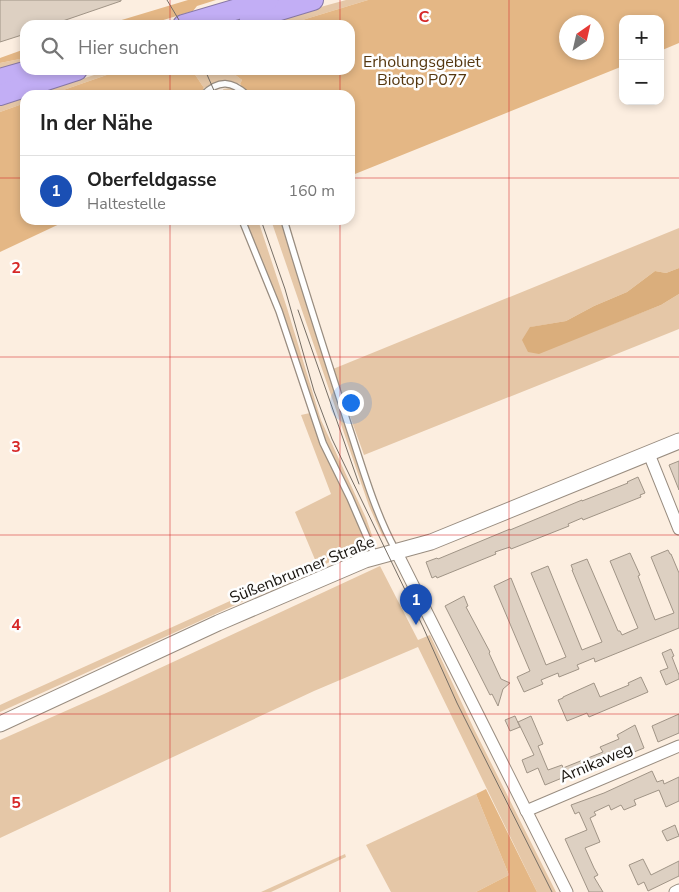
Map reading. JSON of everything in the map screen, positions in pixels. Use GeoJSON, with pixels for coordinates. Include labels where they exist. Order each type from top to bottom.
{"type":"FeatureCollection","features":[{"type":"Feature","properties":{"kind":"highway"},"geometry":{"type":"LineString","coordinates":[[200,20],[268,0]]}},
{"type":"Feature","properties":{"kind":"highway"},"geometry":{"type":"LineString","coordinates":[[247,20],[313,0]]}},
{"type":"Feature","properties":{"kind":"highway"},"geometry":{"type":"LineString","coordinates":[[0,79],[20,73]]}},
{"type":"Feature","properties":{"kind":"highway"},"geometry":{"type":"LineString","coordinates":[[0,95],[62,75]]}},
{"type":"Feature","properties":{"kind":"street","name":"Süßenbrunner Straße"},"geometry":{"type":"LineString","coordinates":[[0,724],[218,623],[375,556],[431,542],[679,441]]}},
{"type":"Feature","properties":{"kind":"street"},"geometry":{"type":"LineString","coordinates":[[649,454],[679,529]]}},
{"type":"Feature","properties":{"kind":"street"},"geometry":{"type":"LineString","coordinates":[[396,551],[567,892]]}},
{"type":"Feature","properties":{"kind":"street","name":"Arnikaweg"},"geometry":{"type":"LineString","coordinates":[[526,811],[679,746]]}},
{"type":"Feature","properties":{"kind":"street"},"geometry":{"type":"LineString","coordinates":[[675,892],[679,890]]}},
{"type":"Feature","properties":{"kind":"lane"},"geometry":{"type":"LineString","coordinates":[[209,90],[224,83],[236,86],[241,90]]}},
{"type":"Feature","properties":{"kind":"lane"},"geometry":{"type":"LineString","coordinates":[[244,225],[279,311],[324,443],[375,556]]}},
{"type":"Feature","properties":{"kind":"lane"},"geometry":{"type":"LineString","coordinates":[[286,225],[360,461],[375,503],[396,551]]}},
{"type":"Feature","properties":{"kind":"shaded area"},"geometry":{"type":"Polygon","coordinates":[[[346,0],[368,0],[302,20],[273,20],[346,0]]]}},
{"type":"Feature","properties":{"kind":"shaded area"},"geometry":{"type":"Polygon","coordinates":[[[20,59],[20,64],[0,70],[0,63],[20,59]]]}},
{"type":"Feature","properties":{"kind":"shaded area"},"geometry":{"type":"Polygon","coordinates":[[[94,75],[107,75],[63,90],[49,90],[94,75]]]}},
{"type":"Feature","properties":{"kind":"shaded area"},"geometry":{"type":"Polygon","coordinates":[[[195,75],[235,75],[242,80],[240,84],[224,80],[204,88],[195,75]]]}},
{"type":"Feature","properties":{"kind":"shaded area"},"geometry":{"type":"Polygon","coordinates":[[[230,88],[236,90],[223,90],[230,88]]]}},
{"type":"Feature","properties":{"kind":"shaded area"},"geometry":{"type":"Polygon","coordinates":[[[20,100],[20,105],[0,112],[0,106],[20,100]]]}},
{"type":"Feature","properties":{"kind":"shaded area"},"geometry":{"type":"Polygon","coordinates":[[[247,225],[260,225],[321,420],[366,518],[374,541],[371,541],[364,521],[322,433],[284,316],[247,225]]]}},
{"type":"Feature","properties":{"kind":"shaded area"},"geometry":{"type":"Polygon","coordinates":[[[273,225],[282,225],[333,388],[385,535],[383,537],[369,506],[273,225]]]}},
{"type":"Feature","properties":{"kind":"shaded area"},"geometry":{"type":"Polygon","coordinates":[[[679,228],[679,268],[666,273],[655,271],[627,292],[594,306],[566,321],[531,327],[587,334],[661,305],[679,294],[679,329],[364,455],[333,369],[679,228]]]}},
{"type":"Feature","properties":{"kind":"shaded area"},"geometry":{"type":"Polygon","coordinates":[[[679,268],[679,294],[661,305],[539,354],[528,352],[522,340],[530,327],[566,321],[594,306],[627,292],[655,271],[666,273],[679,268]]]}},
{"type":"Feature","properties":{"kind":"shaded area"},"geometry":{"type":"Polygon","coordinates":[[[310,413],[367,545],[0,712],[0,705],[316,562],[295,512],[331,494],[301,415],[310,413]]]}},
{"type":"Feature","properties":{"kind":"shaded area"},"geometry":{"type":"Polygon","coordinates":[[[380,566],[418,640],[430,635],[474,729],[556,892],[537,892],[418,647],[314,691],[0,838],[0,740],[380,566]]]}},
{"type":"Feature","properties":{"kind":"shaded area"},"geometry":{"type":"Polygon","coordinates":[[[476,794],[509,875],[476,892],[391,892],[366,845],[476,794]]]}},
{"type":"Feature","properties":{"kind":"shaded area"},"geometry":{"type":"Polygon","coordinates":[[[345,854],[346,857],[271,892],[261,892],[345,854]]]}},
{"type":"Feature","properties":{"kind":"green space"},"geometry":{"type":"Polygon","coordinates":[[[188,0],[216,0],[197,6],[193,11],[163,20],[122,20],[188,0]]]}},
{"type":"Feature","properties":{"kind":"green space","name":"Erholungsgebiet Biotop P077"},"geometry":{"type":"Polygon","coordinates":[[[368,0],[679,0],[679,43],[664,49],[664,15],[619,15],[619,68],[355,174],[355,90],[244,90],[240,84],[242,80],[235,75],[355,75],[355,20],[302,20],[368,0]]]}},
{"type":"Feature","properties":{"kind":"green space"},"geometry":{"type":"Polygon","coordinates":[[[20,51],[20,59],[0,63],[0,58],[20,51]]]}},
{"type":"Feature","properties":{"kind":"green space"},"geometry":{"type":"Polygon","coordinates":[[[107,75],[195,75],[204,88],[203,90],[63,90],[107,75]]]}},
{"type":"Feature","properties":{"kind":"green space"},"geometry":{"type":"Polygon","coordinates":[[[20,105],[20,225],[57,225],[0,252],[0,112],[20,105]]]}},
{"type":"Feature","properties":{"kind":"green space"},"geometry":{"type":"Polygon","coordinates":[[[486,789],[537,892],[476,892],[509,875],[476,794],[486,789]]]}},
{"type":"Feature","properties":{"kind":"building"},"geometry":{"type":"Polygon","coordinates":[[[0,0],[121,0],[66,20],[20,20],[20,36],[0,42],[0,0]]]}},
{"type":"Feature","properties":{"kind":"building"},"geometry":{"type":"Polygon","coordinates":[[[679,461],[679,490],[669,465],[679,461]]]}},
{"type":"Feature","properties":{"kind":"building"},"geometry":{"type":"Polygon","coordinates":[[[638,477],[645,493],[640,495],[641,497],[583,520],[582,518],[568,524],[569,526],[511,549],[510,547],[495,552],[496,554],[437,578],[436,576],[432,578],[426,562],[438,559],[628,483],[638,477]]]}},
{"type":"Feature","properties":{"kind":"building"},"geometry":{"type":"Polygon","coordinates":[[[668,550],[679,573],[679,628],[595,662],[594,658],[577,665],[579,669],[559,677],[558,673],[541,680],[543,684],[524,692],[517,677],[530,671],[494,586],[511,578],[546,665],[566,657],[531,573],[548,566],[582,650],[602,642],[571,565],[587,559],[618,631],[622,635],[638,628],[610,561],[630,553],[640,575],[638,576],[655,620],[674,613],[651,557],[668,550]]]}},
{"type":"Feature","properties":{"kind":"building"},"geometry":{"type":"Polygon","coordinates":[[[464,596],[468,606],[466,607],[490,652],[501,679],[510,683],[503,689],[498,706],[492,694],[490,695],[445,606],[464,596]]]}},
{"type":"Feature","properties":{"kind":"building"},"geometry":{"type":"Polygon","coordinates":[[[671,649],[679,679],[666,685],[660,671],[668,668],[662,653],[671,649]]]}},
{"type":"Feature","properties":{"kind":"building"},"geometry":{"type":"Polygon","coordinates":[[[641,677],[648,692],[589,717],[587,713],[567,721],[558,700],[594,683],[600,697],[629,685],[628,683],[641,677]]]}},
{"type":"Feature","properties":{"kind":"building"},"geometry":{"type":"Polygon","coordinates":[[[679,714],[679,733],[658,742],[652,726],[679,714]]]}},
{"type":"Feature","properties":{"kind":"building"},"geometry":{"type":"Polygon","coordinates":[[[515,716],[520,727],[510,731],[505,720],[515,716]]]}},
{"type":"Feature","properties":{"kind":"building"},"geometry":{"type":"Polygon","coordinates":[[[531,716],[543,744],[538,746],[548,770],[562,765],[563,768],[603,752],[600,747],[619,739],[617,735],[635,725],[644,748],[607,763],[606,759],[590,766],[591,769],[580,773],[579,771],[545,785],[538,768],[527,773],[522,760],[534,755],[518,722],[531,716]]]}},
{"type":"Feature","properties":{"kind":"building"},"geometry":{"type":"Polygon","coordinates":[[[652,771],[657,782],[663,780],[664,784],[679,777],[679,801],[666,807],[659,790],[634,800],[636,805],[624,810],[621,805],[611,810],[609,805],[594,812],[596,815],[590,818],[600,842],[585,848],[598,875],[594,877],[603,892],[589,892],[565,839],[587,830],[579,812],[575,814],[571,805],[604,793],[652,771]]]}},
{"type":"Feature","properties":{"kind":"building"},"geometry":{"type":"Polygon","coordinates":[[[675,825],[679,836],[667,841],[662,831],[675,825]]]}},
{"type":"Feature","properties":{"kind":"building"},"geometry":{"type":"Polygon","coordinates":[[[643,859],[651,875],[679,861],[679,876],[648,891],[644,882],[638,885],[629,865],[643,859]]]}},
{"type":"Feature","properties":{"kind":"tram line"},"geometry":{"type":"LineString","coordinates":[[167,0],[179,20]]}},
{"type":"Feature","properties":{"kind":"tram line"},"geometry":{"type":"LineString","coordinates":[[207,75],[214,90]]}},
{"type":"Feature","properties":{"kind":"tram line"},"geometry":{"type":"LineString","coordinates":[[263,225],[285,289],[314,391],[332,439],[423,627],[457,703],[552,892]]}},
{"type":"Feature","properties":{"kind":"tram line"},"geometry":{"type":"LineString","coordinates":[[298,310],[359,484]]}},
{"type":"Feature","properties":{"kind":"place","name":"Oberfeldgasse"},"geometry":{"type":"Point","coordinates":[416,625]}}]}
